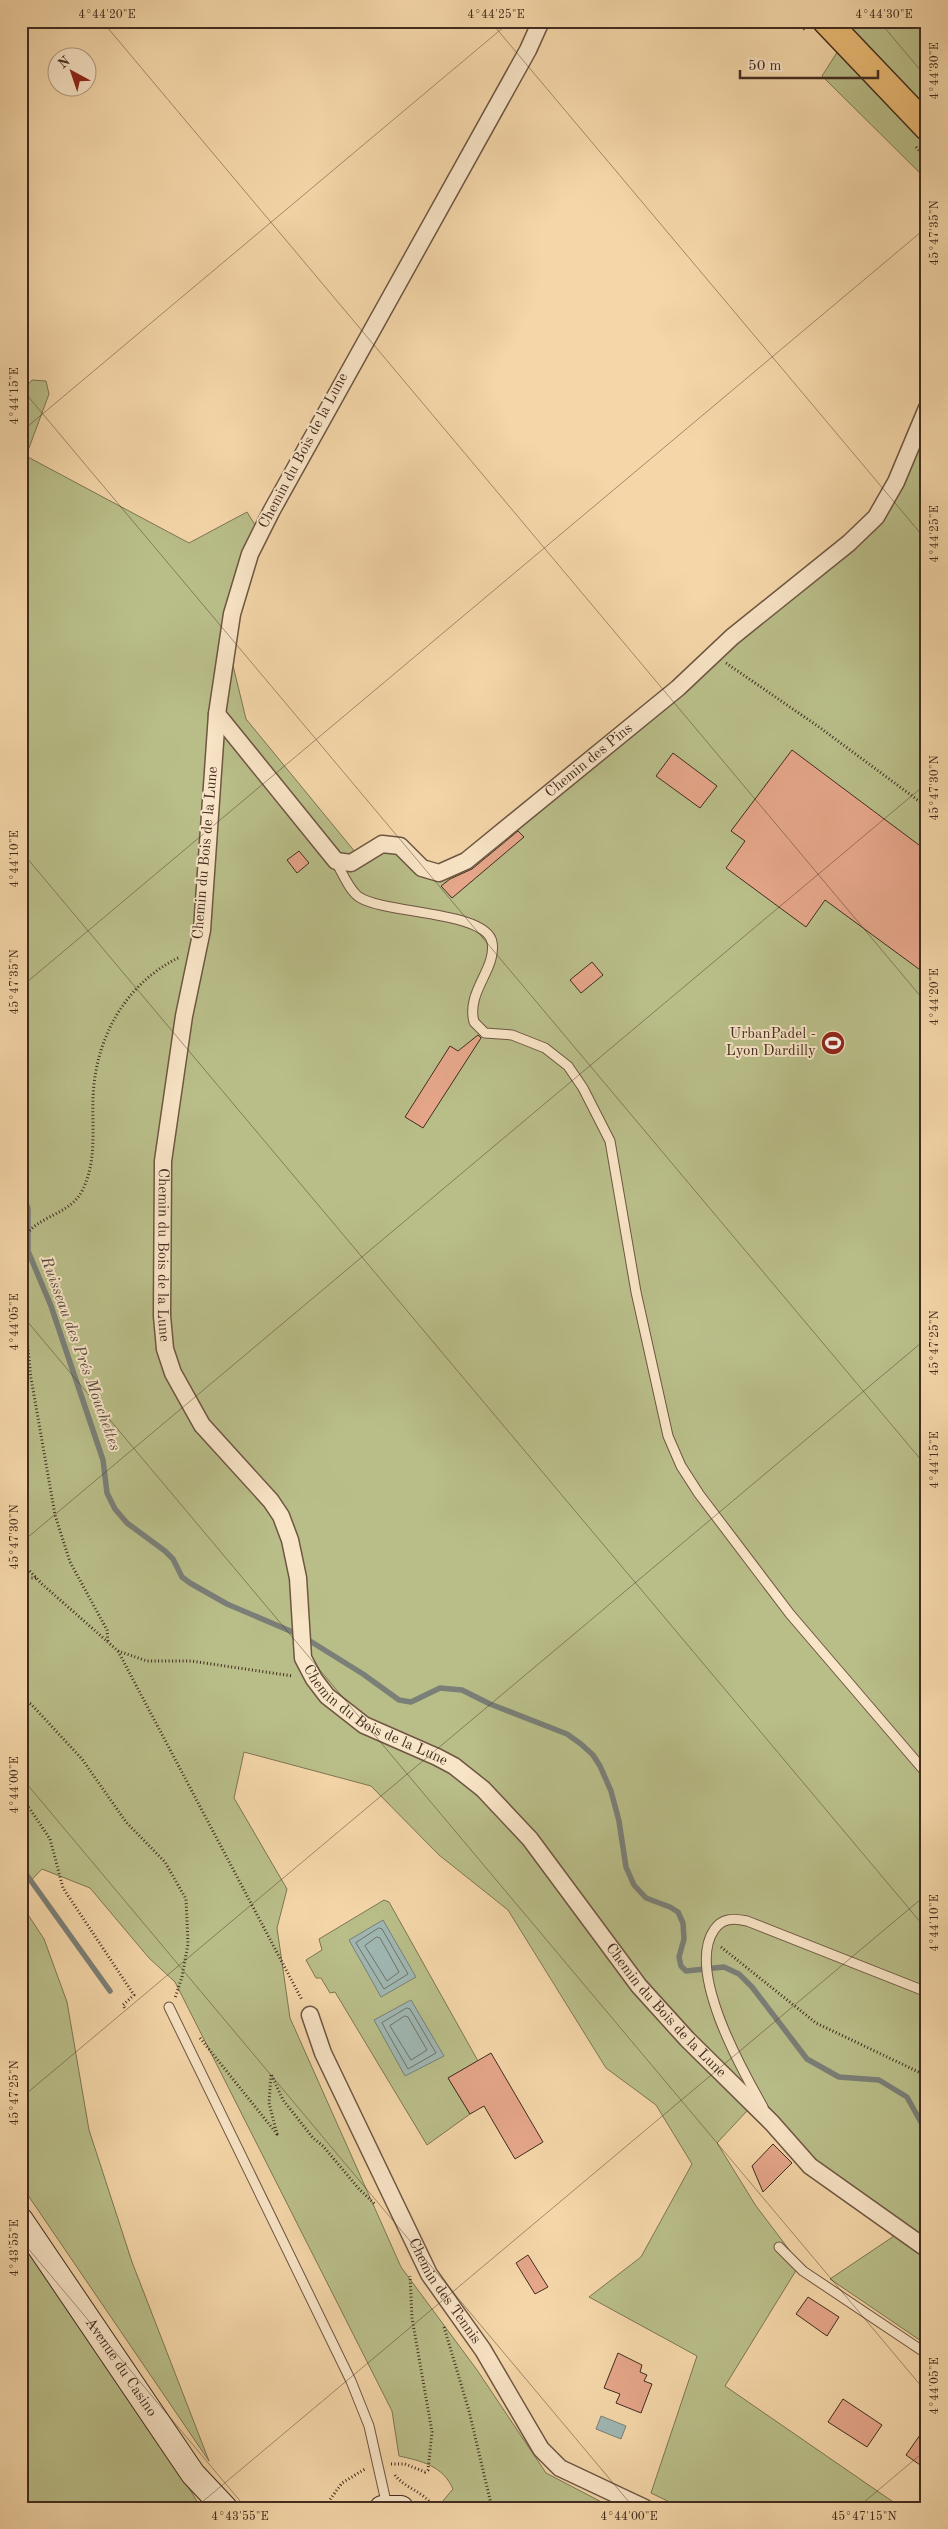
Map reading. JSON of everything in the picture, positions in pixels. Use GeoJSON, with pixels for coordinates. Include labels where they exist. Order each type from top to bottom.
{"type":"FeatureCollection","features":[{"type":"Feature","properties":{"kind":"main road"},"geometry":{"type":"LineString","coordinates":[[826,21],[927,127]]}},
{"type":"Feature","properties":{"kind":"street","name":"Chemin du Bois de la Lune"},"geometry":{"type":"LineString","coordinates":[[541,21],[528,50],[272,510],[250,554],[232,614],[217,714],[208,867],[198,953],[184,1016],[163,1161],[162,1316],[165,1349],[186,1399],[202,1425],[271,1501],[281,1516],[290,1540],[298,1578],[304,1660],[314,1679],[327,1696],[364,1725],[454,1766],[484,1789],[530,1839],[639,1986],[664,2015],[772,2124],[810,2166],[927,2250]]}},
{"type":"Feature","properties":{"kind":"street","name":"Chemin des Pins"},"geometry":{"type":"LineString","coordinates":[[336,861],[351,863],[382,844],[400,846],[422,868],[439,873],[466,861],[678,688],[714,654],[849,543],[876,517],[896,482],[927,408]]}},
{"type":"Feature","properties":{"kind":"street"},"geometry":{"type":"LineString","coordinates":[[217,714],[336,861]]}},
{"type":"Feature","properties":{"kind":"street","name":"Chemin des Tennis"},"geometry":{"type":"LineString","coordinates":[[310,2015],[323,2053],[429,2274],[483,2350],[537,2443],[560,2468],[645,2508]]}},
{"type":"Feature","properties":{"kind":"street","name":"Avenue du Casino"},"geometry":{"type":"LineString","coordinates":[[21,2220],[193,2474],[225,2508]]}},
{"type":"Feature","properties":{"kind":"lane"},"geometry":{"type":"LineString","coordinates":[[336,861],[357,896],[377,906],[464,920],[488,933],[492,940],[493,953],[472,1001],[474,1022],[485,1033],[512,1035],[545,1048],[568,1066],[583,1088],[610,1141],[636,1292],[668,1436],[681,1466],[699,1494],[790,1614],[927,1774]]}},
{"type":"Feature","properties":{"kind":"lane"},"geometry":{"type":"LineString","coordinates":[[772,2124],[738,2063],[719,2017],[708,1980],[706,1955],[709,1938],[718,1925],[732,1918],[747,1921],[927,1992]]}},
{"type":"Feature","properties":{"kind":"lane"},"geometry":{"type":"LineString","coordinates":[[170,2009],[351,2381],[368,2426],[390,2507]]}},
{"type":"Feature","properties":{"kind":"lane"},"geometry":{"type":"LineString","coordinates":[[779,2247],[803,2272],[927,2354]]}},
{"type":"Feature","properties":{"kind":"path"},"geometry":{"type":"LineString","coordinates":[[714,654],[819,727],[927,807]]}},
{"type":"Feature","properties":{"kind":"path"},"geometry":{"type":"LineString","coordinates":[[21,1246],[33,1226],[66,1206],[80,1194],[91,1172],[95,1076],[101,1045],[111,1022],[132,993],[150,975],[187,953],[198,953]]}},
{"type":"Feature","properties":{"kind":"path"},"geometry":{"type":"LineString","coordinates":[[21,1280],[33,1394],[55,1515],[70,1562],[107,1630],[108,1643]]}},
{"type":"Feature","properties":{"kind":"path"},"geometry":{"type":"LineString","coordinates":[[21,1556],[26,1567],[37,1578],[118,1651],[147,1661],[191,1661],[314,1679]]}},
{"type":"Feature","properties":{"kind":"path"},"geometry":{"type":"LineString","coordinates":[[21,1566],[26,1567]]}},
{"type":"Feature","properties":{"kind":"path"},"geometry":{"type":"LineString","coordinates":[[21,1578],[37,1578]]}},
{"type":"Feature","properties":{"kind":"path"},"geometry":{"type":"LineString","coordinates":[[118,1651],[310,2015]]}},
{"type":"Feature","properties":{"kind":"path"},"geometry":{"type":"LineString","coordinates":[[21,1698],[31,1704],[82,1759],[126,1822],[165,1862],[186,1899],[188,1944],[182,1977],[170,2009]]}},
{"type":"Feature","properties":{"kind":"path"},"geometry":{"type":"LineString","coordinates":[[21,1800],[30,1809],[50,1840],[63,1888],[134,1995],[123,2005],[125,2009]]}},
{"type":"Feature","properties":{"kind":"path"},"geometry":{"type":"LineString","coordinates":[[709,1938],[816,2024],[927,2076]]}},
{"type":"Feature","properties":{"kind":"path"},"geometry":{"type":"LineString","coordinates":[[196,2034],[208,2045],[277,2134],[269,2104],[271,2074],[283,2100],[312,2138],[323,2146],[359,2189],[380,2209]]}},
{"type":"Feature","properties":{"kind":"path"},"geometry":{"type":"LineString","coordinates":[[412,2318],[432,2432],[428,2470],[425,2472],[405,2464],[387,2464],[399,2481],[420,2492],[434,2508]]}},
{"type":"Feature","properties":{"kind":"path"},"geometry":{"type":"LineString","coordinates":[[442,2320],[469,2411],[492,2508]]}},
{"type":"Feature","properties":{"kind":"path"},"geometry":{"type":"LineString","coordinates":[[324,2508],[342,2483],[358,2471],[369,2468]]}},
{"type":"Feature","properties":{"kind":"green space"},"geometry":{"type":"Polygon","coordinates":[[[857,21],[927,21],[927,180],[822,76],[857,21]]]}},
{"type":"Feature","properties":{"kind":"green space"},"geometry":{"type":"Polygon","coordinates":[[[32,380],[46,381],[49,394],[26,456],[189,543],[247,512],[260,533],[228,645],[246,719],[360,858],[382,844],[422,868],[466,861],[876,517],[927,408],[927,2345],[830,2279],[909,2226],[818,2162],[760,2097],[717,2143],[756,2206],[800,2264],[725,2386],[902,2508],[682,2508],[651,2493],[697,2356],[589,2297],[641,2257],[692,2164],[656,2105],[606,2068],[508,1910],[439,1855],[371,1786],[244,1752],[234,1798],[287,1889],[277,1928],[290,2018],[401,2267],[477,2370],[546,2473],[613,2508],[437,2508],[453,2489],[449,2481],[438,2470],[416,2460],[399,2456],[392,2411],[175,1982],[149,1958],[90,1888],[42,1869],[21,1891],[21,392],[32,380]]]}},
{"type":"Feature","properties":{"kind":"green space"},"geometry":{"type":"Polygon","coordinates":[[[384,1900],[389,1902],[478,2061],[448,2078],[470,2114],[427,2145],[335,1992],[330,1993],[321,1978],[316,1978],[306,1960],[322,1950],[319,1939],[384,1900]]]}},
{"type":"Feature","properties":{"kind":"green space"},"geometry":{"type":"Polygon","coordinates":[[[21,1904],[44,1939],[67,2002],[89,2130],[132,2262],[209,2461],[21,2185],[21,1904]]]}},
{"type":"Feature","properties":{"kind":"green space"},"geometry":{"type":"Polygon","coordinates":[[[21,2236],[183,2478],[201,2508],[21,2508],[21,2236]]]}},
{"type":"Feature","properties":{"kind":"water"},"geometry":{"type":"Polygon","coordinates":[[[383,1920],[416,1977],[381,1997],[349,1940],[383,1920]]]}},
{"type":"Feature","properties":{"kind":"water"},"geometry":{"type":"Polygon","coordinates":[[[411,2000],[444,2056],[405,2076],[374,2020],[411,2000]]]}},
{"type":"Feature","properties":{"kind":"water"},"geometry":{"type":"Polygon","coordinates":[[[601,2416],[626,2426],[621,2439],[596,2429],[601,2416]]]}},
{"type":"Feature","properties":{"kind":"building"},"geometry":{"type":"Polygon","coordinates":[[[792,750],[927,851],[927,975],[825,900],[806,927],[726,868],[745,841],[731,831],[792,750]]]}},
{"type":"Feature","properties":{"kind":"building"},"geometry":{"type":"Polygon","coordinates":[[[673,753],[717,786],[700,808],[656,776],[673,753]]]}},
{"type":"Feature","properties":{"kind":"building"},"geometry":{"type":"Polygon","coordinates":[[[518,831],[524,837],[452,898],[441,886],[450,879],[472,869],[518,831]]]}},
{"type":"Feature","properties":{"kind":"building"},"geometry":{"type":"Polygon","coordinates":[[[299,851],[309,863],[297,873],[287,860],[299,851]]]}},
{"type":"Feature","properties":{"kind":"building"},"geometry":{"type":"Polygon","coordinates":[[[592,962],[603,975],[581,993],[570,980],[592,962]]]}},
{"type":"Feature","properties":{"kind":"building"},"geometry":{"type":"Polygon","coordinates":[[[478,1035],[481,1038],[423,1128],[405,1117],[450,1046],[458,1051],[478,1035]]]}},
{"type":"Feature","properties":{"kind":"building"},"geometry":{"type":"Polygon","coordinates":[[[491,2053],[543,2142],[515,2159],[484,2106],[470,2114],[448,2078],[491,2053]]]}},
{"type":"Feature","properties":{"kind":"building"},"geometry":{"type":"Polygon","coordinates":[[[773,2144],[792,2163],[763,2192],[752,2166],[773,2144]]]}},
{"type":"Feature","properties":{"kind":"building"},"geometry":{"type":"Polygon","coordinates":[[[528,2255],[548,2287],[535,2294],[516,2263],[528,2255]]]}},
{"type":"Feature","properties":{"kind":"building"},"geometry":{"type":"Polygon","coordinates":[[[808,2297],[839,2317],[827,2336],[796,2314],[808,2297]]]}},
{"type":"Feature","properties":{"kind":"building"},"geometry":{"type":"Polygon","coordinates":[[[618,2353],[642,2365],[640,2372],[647,2375],[644,2381],[652,2384],[641,2413],[616,2403],[620,2394],[604,2388],[618,2353]]]}},
{"type":"Feature","properties":{"kind":"building"},"geometry":{"type":"Polygon","coordinates":[[[843,2399],[882,2425],[867,2447],[828,2422],[843,2399]]]}},
{"type":"Feature","properties":{"kind":"building"},"geometry":{"type":"Polygon","coordinates":[[[927,2425],[927,2470],[906,2455],[927,2425]]]}},
{"type":"Feature","properties":{"kind":"waterway","name":"Ruisseau des Prés Mouchettes"},"geometry":{"type":"LineString","coordinates":[[21,1095],[26,1120],[21,1130]]}},
{"type":"Feature","properties":{"kind":"waterway","name":"Ruisseau des Prés Mouchettes"},"geometry":{"type":"LineString","coordinates":[[21,1191],[28,1208],[28,1251],[51,1306],[103,1460],[107,1493],[115,1509],[127,1523],[165,1551],[173,1559],[182,1577],[190,1583],[227,1604],[302,1636],[363,1674],[399,1700],[411,1702],[440,1688],[462,1690],[490,1704],[567,1734],[581,1744],[593,1755],[611,1791],[619,1821],[626,1867],[634,1885],[646,1898],[678,1912],[683,1923],[684,1939],[679,1957],[681,1966],[686,1971],[724,1967],[739,1974],[752,1987],[807,2059],[839,2077],[879,2080],[907,2097],[927,2133]]}},
{"type":"Feature","properties":{"kind":"waterway"},"geometry":{"type":"LineString","coordinates":[[21,1867],[110,1991]]}},
{"type":"Feature","properties":{"kind":"place","name":"UrbanPadel - Lyon Dardilly"},"geometry":{"type":"Point","coordinates":[833,1043]}}]}
